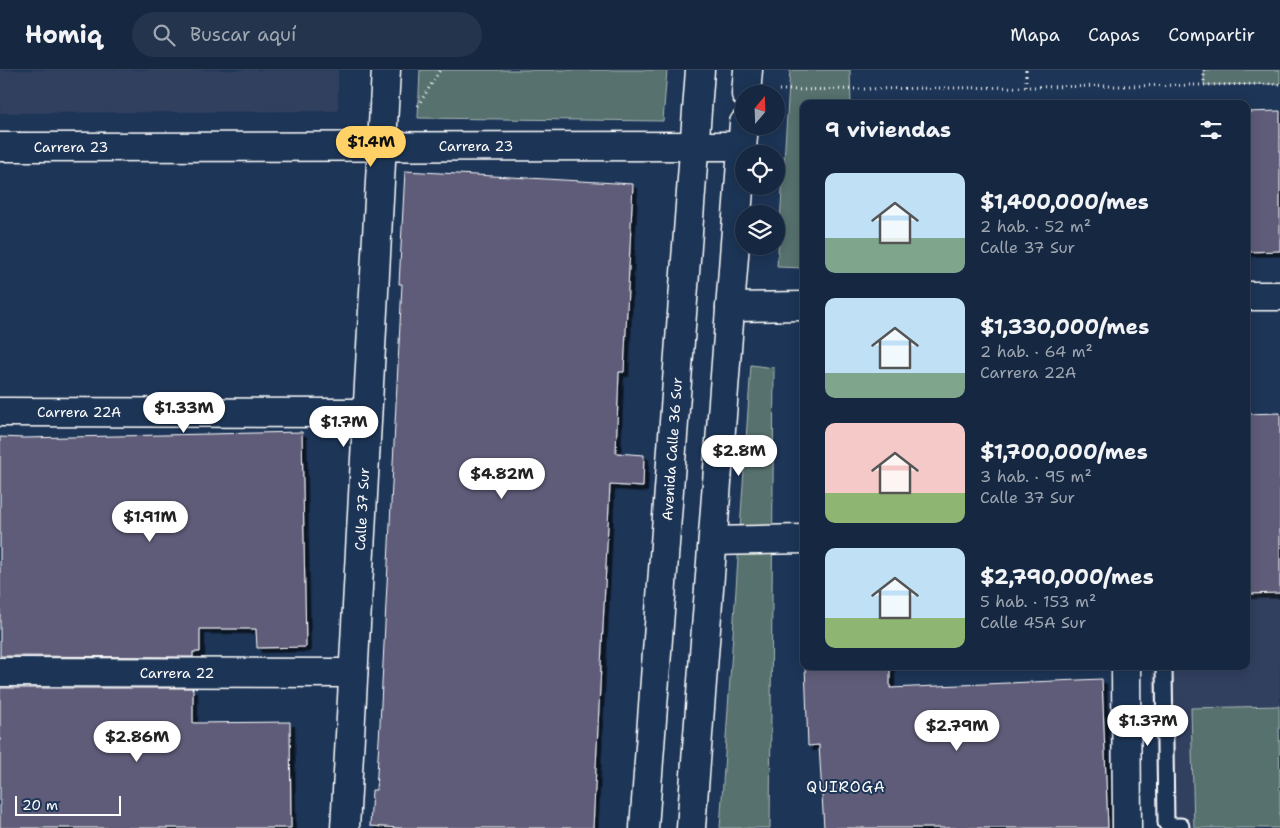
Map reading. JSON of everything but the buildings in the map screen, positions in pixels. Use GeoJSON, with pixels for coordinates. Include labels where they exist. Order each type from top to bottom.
{"type":"FeatureCollection","features":[{"type":"Feature","properties":{"kind":"street","name":"Calle 37 Sur"},"geometry":{"type":"LineString","coordinates":[[344,828],[386,70]]}},
{"type":"Feature","properties":{"kind":"street","name":"Avenida Calle 36 Sur"},"geometry":{"type":"LineString","coordinates":[[644,828],[700,70]]}},
{"type":"Feature","properties":{"kind":"street","name":"Carrera 23"},"geometry":{"type":"LineString","coordinates":[[0,147],[694,146],[739,135]]}},
{"type":"Feature","properties":{"kind":"street"},"geometry":{"type":"LineString","coordinates":[[691,828],[743,135]]}},
{"type":"Feature","properties":{"kind":"street"},"geometry":{"type":"LineString","coordinates":[[1250,296],[1280,296]]}},
{"type":"Feature","properties":{"kind":"street"},"geometry":{"type":"LineString","coordinates":[[730,307],[800,306]]}},
{"type":"Feature","properties":{"kind":"street","name":"Carrera 22A"},"geometry":{"type":"LineString","coordinates":[[0,412],[367,413]]}},
{"type":"Feature","properties":{"kind":"street"},"geometry":{"type":"LineString","coordinates":[[712,540],[800,539]]}},
{"type":"Feature","properties":{"kind":"street"},"geometry":{"type":"LineString","coordinates":[[1126,670],[1127,828]]}},
{"type":"Feature","properties":{"kind":"street","name":"Carrera 22"},"geometry":{"type":"LineString","coordinates":[[0,672],[353,673]]}},
{"type":"Feature","properties":{"kind":"lane"},"geometry":{"type":"LineString","coordinates":[[1164,670],[1166,823],[1169,826],[1181,826]]}},
{"type":"Feature","properties":{"kind":"path"},"geometry":{"type":"LineString","coordinates":[[417,106],[440,70]]}},
{"type":"Feature","properties":{"kind":"path"},"geometry":{"type":"LineString","coordinates":[[1026,70],[1026,88]]}},
{"type":"Feature","properties":{"kind":"path"},"geometry":{"type":"LineString","coordinates":[[1204,70],[1204,85]]}},
{"type":"Feature","properties":{"kind":"path"},"geometry":{"type":"LineString","coordinates":[[785,85],[1026,88],[1280,84]]}},
{"type":"Feature","properties":{"kind":"shaded area"},"geometry":{"type":"Polygon","coordinates":[[[0,70],[338,70],[338,111],[0,113],[0,70]]]}},
{"type":"Feature","properties":{"kind":"shaded area"},"geometry":{"type":"Polygon","coordinates":[[[1280,413],[1280,828],[1157,828],[1152,670],[1250,670],[1250,414],[1280,413]]]}},
{"type":"Feature","properties":{"kind":"green space"},"geometry":{"type":"Polygon","coordinates":[[[420,70],[667,70],[663,121],[418,118],[420,70]]]}},
{"type":"Feature","properties":{"kind":"green space"},"geometry":{"type":"Polygon","coordinates":[[[790,70],[850,70],[851,100],[800,100],[800,268],[777,267],[778,255],[785,255],[785,205],[781,205],[782,195],[785,195],[785,146],[790,70]]]}},
{"type":"Feature","properties":{"kind":"green space"},"geometry":{"type":"Polygon","coordinates":[[[1204,70],[1280,70],[1280,84],[1204,85],[1204,70]]]}},
{"type":"Feature","properties":{"kind":"green space"},"geometry":{"type":"Polygon","coordinates":[[[751,365],[774,368],[770,828],[720,828],[751,365]]]}},
{"type":"Feature","properties":{"kind":"green space"},"geometry":{"type":"Polygon","coordinates":[[[1279,706],[1280,828],[1194,828],[1191,708],[1279,706]]]}},
{"type":"Feature","properties":{"kind":"district","name":"QUIROGA"},"geometry":{"type":"Point","coordinates":[846,787]}}]}
